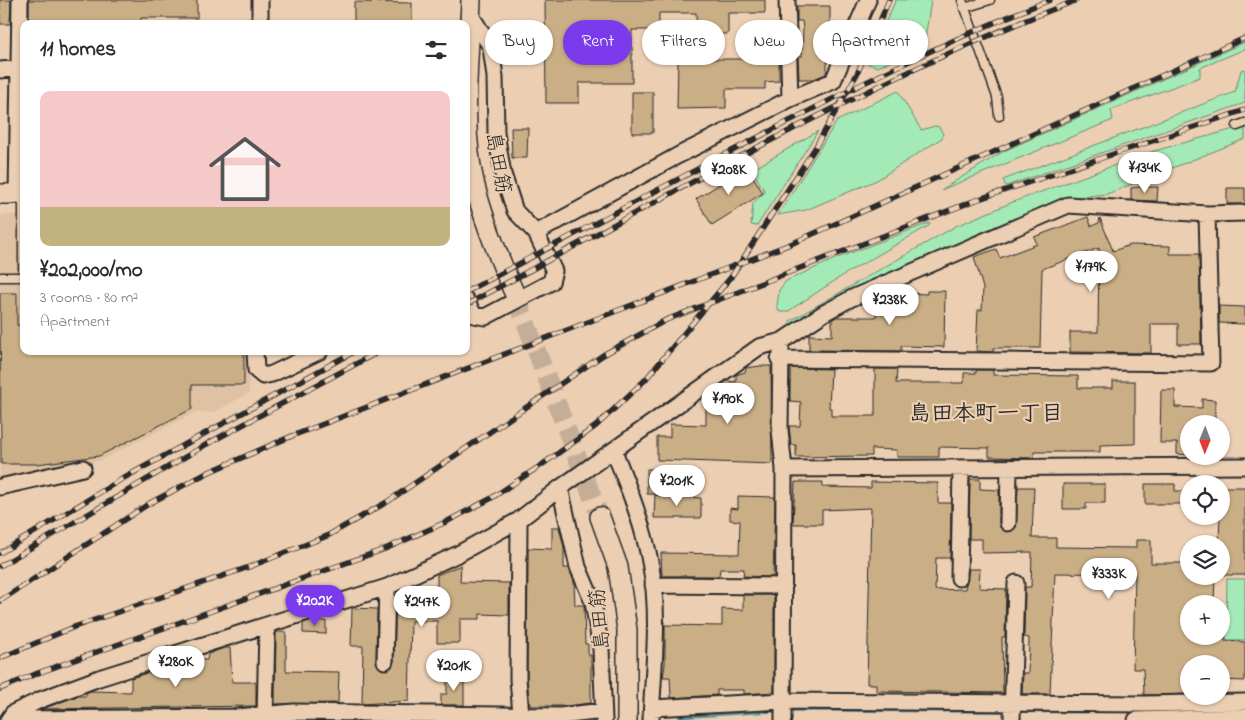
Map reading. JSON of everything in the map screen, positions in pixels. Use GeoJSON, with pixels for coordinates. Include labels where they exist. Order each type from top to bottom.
{"type":"FeatureCollection","features":[{"type":"Feature","properties":{"kind":"street"},"geometry":{"type":"LineString","coordinates":[[20,0],[20,20]]}},
{"type":"Feature","properties":{"kind":"street"},"geometry":{"type":"LineString","coordinates":[[260,0],[260,20]]}},
{"type":"Feature","properties":{"kind":"street"},"geometry":{"type":"LineString","coordinates":[[787,0],[790,99]]}},
{"type":"Feature","properties":{"kind":"street"},"geometry":{"type":"LineString","coordinates":[[536,233],[677,156],[790,99],[833,81],[868,0]]}},
{"type":"Feature","properties":{"kind":"street"},"geometry":{"type":"LineString","coordinates":[[468,13],[491,47],[495,77],[496,133],[503,174],[515,211],[536,233],[554,270],[552,282],[485,317],[474,315],[470,308]]}},
{"type":"Feature","properties":{"kind":"street"},"geometry":{"type":"LineString","coordinates":[[0,70],[20,68]]}},
{"type":"Feature","properties":{"kind":"street"},"geometry":{"type":"LineString","coordinates":[[16,194],[20,93]]}},
{"type":"Feature","properties":{"kind":"street","name":"島田筋"},"geometry":{"type":"LineString","coordinates":[[470,147],[475,185],[495,248],[516,297]]}},
{"type":"Feature","properties":{"kind":"street"},"geometry":{"type":"LineString","coordinates":[[10,717],[40,700],[99,678],[387,587],[458,554],[519,520],[560,488],[759,347],[782,341],[824,313],[852,298],[1068,205],[1207,214],[1245,213]]}},
{"type":"Feature","properties":{"kind":"street"},"geometry":{"type":"LineString","coordinates":[[779,359],[1212,363],[1207,214]]}},
{"type":"Feature","properties":{"kind":"street"},"geometry":{"type":"LineString","coordinates":[[782,341],[779,359],[780,430],[784,469],[783,710]]}},
{"type":"Feature","properties":{"kind":"street"},"geometry":{"type":"LineString","coordinates":[[255,355],[256,370],[262,376],[272,374],[312,355]]}},
{"type":"Feature","properties":{"kind":"street"},"geometry":{"type":"LineString","coordinates":[[614,451],[639,513],[652,568],[655,622],[652,714],[783,710],[1012,711],[1145,704],[1245,702]]}},
{"type":"Feature","properties":{"kind":"street"},"geometry":{"type":"LineString","coordinates":[[784,469],[1245,466]]}},
{"type":"Feature","properties":{"kind":"street"},"geometry":{"type":"LineString","coordinates":[[0,487],[83,468]]}},
{"type":"Feature","properties":{"kind":"street"},"geometry":{"type":"LineString","coordinates":[[959,578],[961,468]]}},
{"type":"Feature","properties":{"kind":"street"},"geometry":{"type":"LineString","coordinates":[[1008,523],[1009,468]]}},
{"type":"Feature","properties":{"kind":"street"},"geometry":{"type":"LineString","coordinates":[[10,717],[21,719],[265,718],[294,712],[604,716],[601,649],[592,602],[578,568],[560,488]]}},
{"type":"Feature","properties":{"kind":"street","name":"島田筋"},"geometry":{"type":"LineString","coordinates":[[600,517],[618,567],[627,630],[627,720]]}},
{"type":"Feature","properties":{"kind":"street"},"geometry":{"type":"LineString","coordinates":[[519,520],[518,679],[521,715]]}},
{"type":"Feature","properties":{"kind":"street"},"geometry":{"type":"LineString","coordinates":[[1012,711],[1016,583]]}},
{"type":"Feature","properties":{"kind":"street"},"geometry":{"type":"LineString","coordinates":[[653,585],[783,586]]}},
{"type":"Feature","properties":{"kind":"street"},"geometry":{"type":"LineString","coordinates":[[385,661],[387,587]]}},
{"type":"Feature","properties":{"kind":"street"},"geometry":{"type":"LineString","coordinates":[[265,718],[267,626]]}},
{"type":"Feature","properties":{"kind":"street"},"geometry":{"type":"LineString","coordinates":[[1136,720],[1245,717]]}},
{"type":"Feature","properties":{"kind":"lane"},"geometry":{"type":"LineString","coordinates":[[990,0],[963,4],[997,97],[1000,116]]}},
{"type":"Feature","properties":{"kind":"lane"},"geometry":{"type":"LineString","coordinates":[[16,194],[20,241]]}},
{"type":"Feature","properties":{"kind":"lane"},"geometry":{"type":"LineString","coordinates":[[0,277],[20,277]]}},
{"type":"Feature","properties":{"kind":"shaded area"},"geometry":{"type":"Polygon","coordinates":[[[20,214],[20,355],[249,355],[249,393],[213,413],[198,411],[101,460],[0,481],[0,215],[20,214]]]}},
{"type":"Feature","properties":{"kind":"green space"},"geometry":{"type":"Polygon","coordinates":[[[896,0],[931,0],[928,20],[886,20],[896,0]]]}},
{"type":"Feature","properties":{"kind":"green space"},"geometry":{"type":"Polygon","coordinates":[[[1245,42],[1245,49],[1200,68],[1200,77],[1111,110],[1113,120],[941,190],[1004,151],[1245,42]]]}},
{"type":"Feature","properties":{"kind":"green space"},"geometry":{"type":"Polygon","coordinates":[[[1245,69],[1245,103],[1006,186],[1003,180],[1235,92],[1241,70],[1245,69]]]}},
{"type":"Feature","properties":{"kind":"green space"},"geometry":{"type":"Polygon","coordinates":[[[898,91],[921,130],[935,126],[939,127],[943,134],[942,138],[877,180],[806,210],[778,215],[837,121],[898,91]]]}},
{"type":"Feature","properties":{"kind":"green space"},"geometry":{"type":"Polygon","coordinates":[[[1245,126],[1245,139],[1107,194],[1077,197],[793,327],[790,325],[790,321],[956,226],[1013,202],[1154,151],[1245,126]]]}},
{"type":"Feature","properties":{"kind":"green space"},"geometry":{"type":"Polygon","coordinates":[[[818,131],[757,226],[751,225],[753,203],[765,192],[752,170],[818,131]]]}},
{"type":"Feature","properties":{"kind":"green space"},"geometry":{"type":"Polygon","coordinates":[[[929,223],[930,225],[845,274],[787,312],[780,312],[777,307],[779,290],[786,281],[835,259],[929,223]]]}},
{"type":"Feature","properties":{"kind":"green space"},"geometry":{"type":"Polygon","coordinates":[[[1230,579],[1245,579],[1245,640],[1230,640],[1230,595],[1227,595],[1227,585],[1230,585],[1230,579]]]}},
{"type":"Feature","properties":{"kind":"building"},"geometry":{"type":"Polygon","coordinates":[[[0,0],[11,0],[10,24],[0,24],[0,0]]]}},
{"type":"Feature","properties":{"kind":"building"},"geometry":{"type":"Polygon","coordinates":[[[29,0],[197,0],[197,18],[29,20],[29,0]]]}},
{"type":"Feature","properties":{"kind":"building"},"geometry":{"type":"Polygon","coordinates":[[[545,0],[765,0],[765,13],[728,13],[728,34],[725,34],[725,20],[696,20],[696,13],[659,13],[659,20],[642,20],[642,30],[632,30],[632,20],[563,20],[563,65],[632,65],[632,83],[579,83],[579,103],[546,103],[546,65],[553,65],[553,20],[545,20],[545,0]]]}},
{"type":"Feature","properties":{"kind":"building"},"geometry":{"type":"Polygon","coordinates":[[[354,2],[412,3],[412,20],[354,20],[354,2]]]}},
{"type":"Feature","properties":{"kind":"building"},"geometry":{"type":"Polygon","coordinates":[[[797,6],[830,6],[830,20],[813,20],[813,65],[827,65],[826,74],[814,79],[799,79],[798,65],[803,65],[803,20],[797,20],[797,6]]]}},
{"type":"Feature","properties":{"kind":"building"},"geometry":{"type":"Polygon","coordinates":[[[725,59],[735,59],[735,65],[779,65],[779,81],[765,82],[765,89],[726,89],[726,108],[677,109],[678,65],[725,65],[725,59]]]}},
{"type":"Feature","properties":{"kind":"building"},"geometry":{"type":"Polygon","coordinates":[[[632,92],[653,92],[653,133],[632,133],[632,92]]]}},
{"type":"Feature","properties":{"kind":"building"},"geometry":{"type":"Polygon","coordinates":[[[511,128],[528,128],[527,158],[512,158],[511,128]]]}},
{"type":"Feature","properties":{"kind":"building"},"geometry":{"type":"Polygon","coordinates":[[[747,167],[763,193],[712,225],[696,199],[747,167]]]}},
{"type":"Feature","properties":{"kind":"building"},"geometry":{"type":"Polygon","coordinates":[[[1158,187],[1157,201],[1131,200],[1131,188],[1158,187]]]}},
{"type":"Feature","properties":{"kind":"building"},"geometry":{"type":"Polygon","coordinates":[[[1227,188],[1245,188],[1245,204],[1227,204],[1227,188]]]}},
{"type":"Feature","properties":{"kind":"building"},"geometry":{"type":"Polygon","coordinates":[[[1088,217],[1091,226],[1099,223],[1100,218],[1113,251],[1130,245],[1170,246],[1170,254],[1199,254],[1201,344],[1178,344],[1178,324],[1151,324],[1151,353],[1070,352],[1070,332],[1098,332],[1099,248],[1042,269],[1040,348],[993,348],[993,352],[976,351],[978,310],[982,310],[983,288],[974,257],[996,249],[1000,258],[1037,244],[1034,237],[1088,217]]]}},
{"type":"Feature","properties":{"kind":"building"},"geometry":{"type":"Polygon","coordinates":[[[927,291],[945,291],[944,347],[901,346],[901,351],[809,350],[809,335],[832,336],[832,320],[836,317],[876,317],[877,298],[904,298],[904,293],[927,294],[927,291]]]}},
{"type":"Feature","properties":{"kind":"building"},"geometry":{"type":"Polygon","coordinates":[[[0,293],[17,293],[17,325],[20,325],[20,355],[244,355],[244,385],[192,385],[192,409],[99,456],[37,464],[1,464],[0,293]]]}},
{"type":"Feature","properties":{"kind":"building"},"geometry":{"type":"Polygon","coordinates":[[[1219,306],[1245,307],[1245,324],[1219,323],[1219,306]]]}},
{"type":"Feature","properties":{"kind":"building"},"geometry":{"type":"Polygon","coordinates":[[[771,366],[772,464],[657,460],[657,437],[670,437],[670,424],[706,425],[706,396],[721,396],[721,385],[727,381],[736,382],[736,375],[745,372],[746,368],[771,366]]]}},
{"type":"Feature","properties":{"kind":"building"},"geometry":{"type":"Polygon","coordinates":[[[790,368],[831,369],[829,408],[831,408],[831,416],[875,416],[875,369],[897,369],[896,383],[964,383],[964,373],[976,373],[976,370],[993,370],[993,375],[1078,376],[1078,388],[1113,388],[1113,381],[1135,381],[1135,444],[1100,445],[1100,452],[1034,452],[1034,458],[989,457],[989,448],[939,447],[939,457],[897,457],[897,450],[872,449],[872,456],[796,457],[796,445],[791,445],[789,426],[800,426],[801,402],[790,401],[790,368]]]}},
{"type":"Feature","properties":{"kind":"building"},"geometry":{"type":"Polygon","coordinates":[[[1161,390],[1175,390],[1175,407],[1202,408],[1202,399],[1215,400],[1215,415],[1180,415],[1180,454],[1177,454],[1177,443],[1160,443],[1161,390]]]}},
{"type":"Feature","properties":{"kind":"building"},"geometry":{"type":"Polygon","coordinates":[[[647,469],[666,469],[666,494],[647,494],[647,469]]]}},
{"type":"Feature","properties":{"kind":"building"},"geometry":{"type":"Polygon","coordinates":[[[970,479],[980,479],[980,489],[999,490],[999,523],[1004,531],[1012,531],[1016,527],[1018,487],[1034,487],[1032,538],[1056,538],[1056,547],[1136,548],[1136,540],[1151,540],[1151,563],[1180,563],[1180,585],[1215,585],[1214,595],[1180,595],[1180,645],[1230,645],[1230,641],[1245,642],[1245,681],[1230,680],[1230,655],[1180,655],[1180,694],[1144,695],[1143,669],[1133,669],[1135,574],[1055,573],[1050,694],[1022,694],[1023,673],[1028,673],[1029,638],[1024,637],[1025,587],[1031,587],[1032,552],[982,553],[982,539],[969,539],[970,479]]]}},
{"type":"Feature","properties":{"kind":"building"},"geometry":{"type":"Polygon","coordinates":[[[795,482],[823,482],[822,487],[871,488],[871,482],[938,483],[938,503],[951,503],[950,558],[936,558],[935,590],[965,589],[969,569],[980,569],[979,588],[1006,589],[1005,637],[1002,637],[1003,693],[876,691],[876,684],[867,684],[871,508],[822,510],[822,524],[793,524],[795,482]]]}},
{"type":"Feature","properties":{"kind":"building"},"geometry":{"type":"Polygon","coordinates":[[[1063,484],[1105,484],[1105,503],[1086,503],[1086,509],[1063,509],[1063,484]]]}},
{"type":"Feature","properties":{"kind":"building"},"geometry":{"type":"Polygon","coordinates":[[[1145,484],[1175,484],[1175,491],[1180,491],[1180,504],[1145,504],[1145,484]]]}},
{"type":"Feature","properties":{"kind":"building"},"geometry":{"type":"Polygon","coordinates":[[[1230,487],[1245,487],[1245,575],[1230,575],[1230,535],[1219,535],[1220,525],[1230,525],[1230,487]]]}},
{"type":"Feature","properties":{"kind":"building"},"geometry":{"type":"Polygon","coordinates":[[[655,495],[701,498],[701,518],[654,518],[655,495]]]}},
{"type":"Feature","properties":{"kind":"building"},"geometry":{"type":"Polygon","coordinates":[[[738,496],[775,497],[773,577],[743,576],[744,569],[720,569],[719,576],[662,576],[661,553],[739,554],[740,521],[730,520],[730,508],[738,509],[738,496]]]}},
{"type":"Feature","properties":{"kind":"building"},"geometry":{"type":"Polygon","coordinates":[[[552,527],[559,527],[564,547],[564,568],[569,568],[574,582],[575,605],[584,605],[585,644],[588,644],[588,655],[591,655],[591,703],[566,706],[530,706],[527,679],[528,548],[552,549],[552,527]]]}},
{"type":"Feature","properties":{"kind":"building"},"geometry":{"type":"Polygon","coordinates":[[[461,565],[460,582],[509,583],[509,615],[480,614],[480,619],[460,619],[460,643],[437,643],[437,621],[411,621],[409,701],[362,704],[363,646],[351,646],[352,608],[377,609],[376,661],[381,669],[389,669],[394,661],[396,595],[414,586],[437,586],[437,575],[461,565]]]}},
{"type":"Feature","properties":{"kind":"building"},"geometry":{"type":"Polygon","coordinates":[[[743,595],[774,595],[774,692],[744,694],[744,690],[717,690],[717,695],[671,698],[670,677],[663,677],[665,665],[665,625],[722,626],[722,609],[743,610],[743,595]]]}},
{"type":"Feature","properties":{"kind":"building"},"geometry":{"type":"Polygon","coordinates":[[[312,620],[326,621],[326,634],[303,633],[303,623],[312,620]]]}},
{"type":"Feature","properties":{"kind":"building"},"geometry":{"type":"Polygon","coordinates":[[[276,632],[286,632],[286,671],[339,672],[338,703],[275,704],[276,632]]]}},
{"type":"Feature","properties":{"kind":"building"},"geometry":{"type":"Polygon","coordinates":[[[224,648],[230,648],[232,682],[256,682],[256,706],[42,709],[77,696],[86,696],[86,693],[90,691],[131,692],[131,678],[147,673],[171,673],[171,665],[187,660],[207,660],[208,654],[224,648]]]}},
{"type":"Feature","properties":{"kind":"building"},"geometry":{"type":"Polygon","coordinates":[[[447,676],[464,677],[464,705],[441,705],[441,694],[447,694],[447,676]]]}},
{"type":"Feature","properties":{"kind":"waterway"},"geometry":{"type":"LineString","coordinates":[[680,716],[791,709],[1086,711]]}},
{"type":"Feature","properties":{"kind":"tunnel"},"geometry":{"type":"LineString","coordinates":[[516,297],[600,517]]}},
{"type":"Feature","properties":{"kind":"railway"},"geometry":{"type":"LineString","coordinates":[[0,689],[38,673],[385,549],[446,522],[490,499],[596,426],[645,380],[731,277],[815,148],[857,74],[889,0]]}},
{"type":"Feature","properties":{"kind":"railway"},"geometry":{"type":"LineString","coordinates":[[470,290],[862,84],[936,48],[1050,0]]}},
{"type":"Feature","properties":{"kind":"railway"},"geometry":{"type":"LineString","coordinates":[[470,303],[691,182],[843,104],[998,32],[1077,0]]}},
{"type":"Feature","properties":{"kind":"railway"},"geometry":{"type":"LineString","coordinates":[[0,601],[150,503],[209,472],[292,436],[793,243],[1245,38]]}},
{"type":"Feature","properties":{"kind":"railway"},"geometry":{"type":"LineString","coordinates":[[0,658],[74,627],[249,567],[327,536],[387,502],[603,355],[666,320],[976,200],[1245,110]]}},
{"type":"Feature","properties":{"kind":"railway"},"geometry":{"type":"LineString","coordinates":[[0,553],[122,479],[348,355]]}},
{"type":"Feature","properties":{"kind":"railway"},"geometry":{"type":"LineString","coordinates":[[0,566],[207,444],[373,355]]}},
{"type":"Feature","properties":{"kind":"district","name":"島田本町一丁目"},"geometry":{"type":"Point","coordinates":[986,415]}}]}
